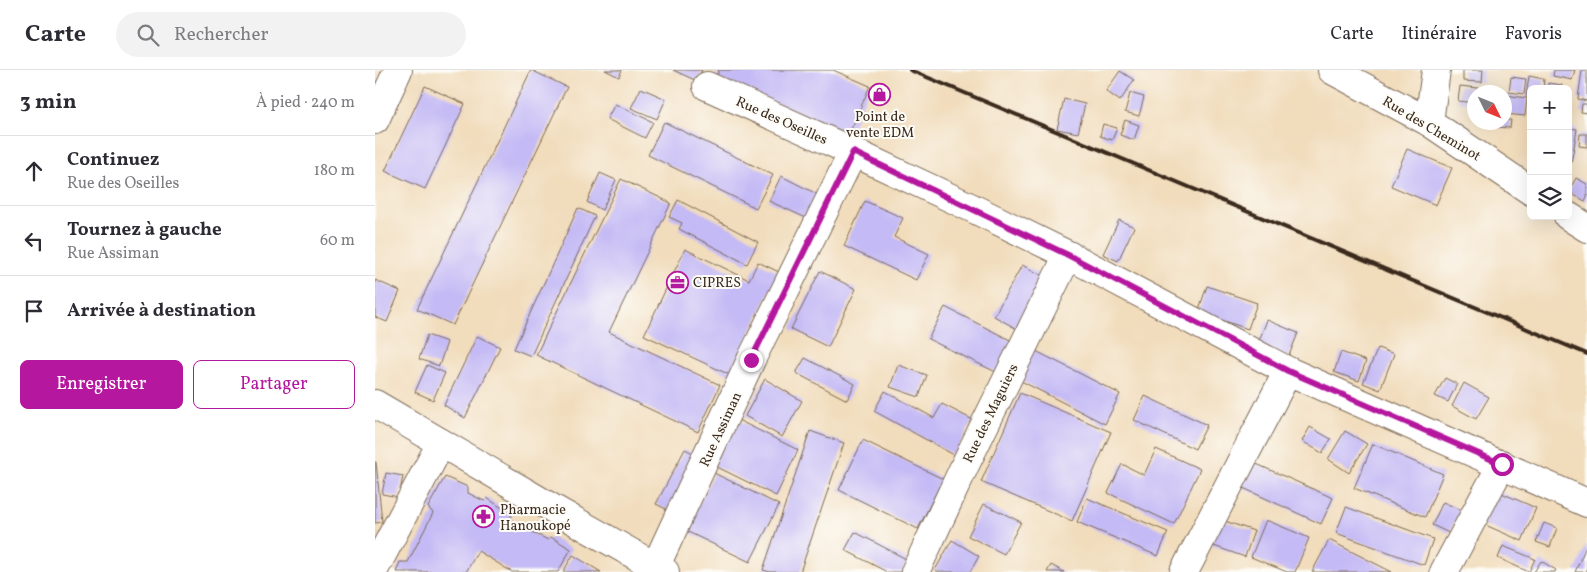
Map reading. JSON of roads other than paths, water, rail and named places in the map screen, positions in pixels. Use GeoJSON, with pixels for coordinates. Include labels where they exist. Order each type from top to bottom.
{"type":"FeatureCollection","features":[{"type":"Feature","properties":{"kind":"street"},"geometry":{"type":"LineString","coordinates":[[375,120],[398,70]]}},
{"type":"Feature","properties":{"kind":"street","name":"Rue des Cheminot"},"geometry":{"type":"LineString","coordinates":[[1331,70],[1429,122],[1527,187]]}},
{"type":"Feature","properties":{"kind":"street"},"geometry":{"type":"LineString","coordinates":[[1429,122],[1437,70]]}},
{"type":"Feature","properties":{"kind":"street","name":"Rue des Oseilles"},"geometry":{"type":"LineString","coordinates":[[707,86],[853,152],[1068,255],[1288,371],[1587,503]]}},
{"type":"Feature","properties":{"kind":"street","name":"Rue Assiman"},"geometry":{"type":"LineString","coordinates":[[658,570],[751,360],[853,152]]}},
{"type":"Feature","properties":{"kind":"street"},"geometry":{"type":"LineString","coordinates":[[1572,219],[1587,228]]}},
{"type":"Feature","properties":{"kind":"street","name":"Rue des Maguiers"},"geometry":{"type":"LineString","coordinates":[[915,572],[1068,255]]}},
{"type":"Feature","properties":{"kind":"street"},"geometry":{"type":"LineString","coordinates":[[1184,572],[1288,371]]}},
{"type":"Feature","properties":{"kind":"street"},"geometry":{"type":"LineString","coordinates":[[375,404],[658,570]]}},
{"type":"Feature","properties":{"kind":"street"},"geometry":{"type":"LineString","coordinates":[[375,568],[441,443]]}},
{"type":"Feature","properties":{"kind":"street"},"geometry":{"type":"LineString","coordinates":[[1444,572],[1502,464]]}},
{"type":"Feature","properties":{"kind":"railway"},"geometry":{"type":"LineString","coordinates":[[910,70],[1587,354]]}},
{"type":"Feature","properties":{"kind":"place","name":"Point de vente EDM"},"geometry":{"type":"Point","coordinates":[880,94]}},
{"type":"Feature","properties":{"kind":"place","name":"CIPRES"},"geometry":{"type":"Point","coordinates":[677,282]}},
{"type":"Feature","properties":{"kind":"place","name":"Pharmacie Hanoukopé"},"geometry":{"type":"Point","coordinates":[484,517]}}]}
